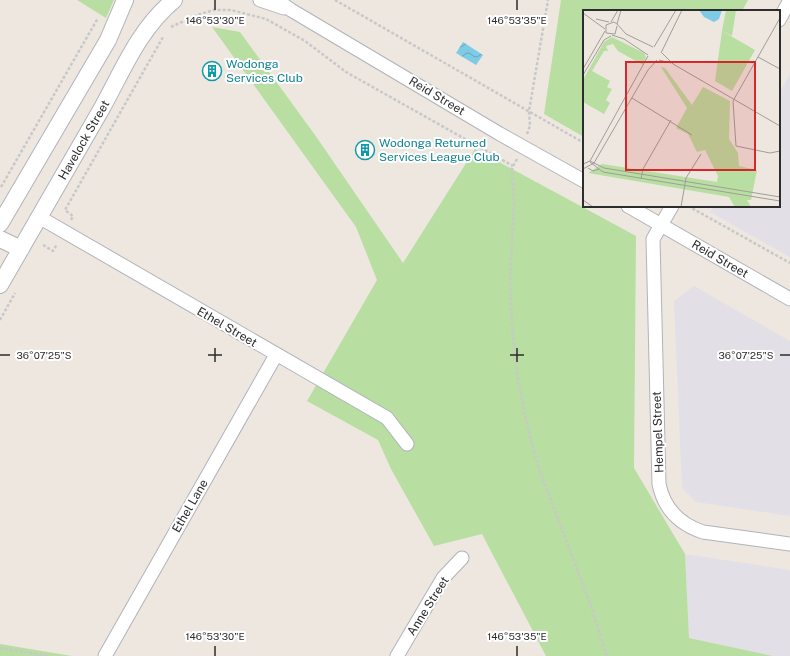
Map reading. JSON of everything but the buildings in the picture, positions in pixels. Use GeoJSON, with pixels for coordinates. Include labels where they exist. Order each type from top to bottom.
{"type":"FeatureCollection","features":[{"type":"Feature","properties":{"kind":"street"},"geometry":{"type":"LineString","coordinates":[[0,224],[108,40],[125,0]]}},
{"type":"Feature","properties":{"kind":"street","name":"Havelock Street"},"geometry":{"type":"LineString","coordinates":[[0,285],[115,85],[134,46],[147,28],[174,0]]}},
{"type":"Feature","properties":{"kind":"street","name":"Reid Street"},"geometry":{"type":"LineString","coordinates":[[260,0],[291,10]]}},
{"type":"Feature","properties":{"kind":"street","name":"Reid Street"},"geometry":{"type":"LineString","coordinates":[[277,0],[291,10],[500,134],[583,180]]}},
{"type":"Feature","properties":{"kind":"street"},"geometry":{"type":"LineString","coordinates":[[780,18],[790,0]]}},
{"type":"Feature","properties":{"kind":"street","name":"Reid Street"},"geometry":{"type":"LineString","coordinates":[[630,207],[790,300]]}},
{"type":"Feature","properties":{"kind":"street","name":"Hempel Street"},"geometry":{"type":"LineString","coordinates":[[671,207],[653,239],[659,484],[661,497],[673,514],[694,529],[703,532],[790,544]]}},
{"type":"Feature","properties":{"kind":"street","name":"Ethel Street"},"geometry":{"type":"LineString","coordinates":[[39,217],[64,233],[387,418],[407,444]]}},
{"type":"Feature","properties":{"kind":"street"},"geometry":{"type":"LineString","coordinates":[[0,238],[21,249]]}},
{"type":"Feature","properties":{"kind":"street","name":"Ethel Lane"},"geometry":{"type":"LineString","coordinates":[[105,656],[276,355]]}},
{"type":"Feature","properties":{"kind":"street","name":"Anne Street"},"geometry":{"type":"LineString","coordinates":[[397,656],[443,578],[462,558]]}},
{"type":"Feature","properties":{"kind":"path"},"geometry":{"type":"LineString","coordinates":[[336,0],[583,142]]}},
{"type":"Feature","properties":{"kind":"path"},"geometry":{"type":"LineString","coordinates":[[532,96],[548,0]]}},
{"type":"Feature","properties":{"kind":"path"},"geometry":{"type":"LineString","coordinates":[[39,251],[43,244],[53,251],[64,233],[73,216],[65,210],[167,30],[197,15],[214,10],[230,10],[266,19],[305,41],[346,72],[513,166]]}},
{"type":"Feature","properties":{"kind":"path"},"geometry":{"type":"LineString","coordinates":[[0,189],[99,18]]}},
{"type":"Feature","properties":{"kind":"path"},"geometry":{"type":"LineString","coordinates":[[690,207],[790,263]]}},
{"type":"Feature","properties":{"kind":"path"},"geometry":{"type":"LineString","coordinates":[[514,222],[510,280],[512,327],[517,374],[522,402],[544,483],[587,596],[607,656]]}},
{"type":"Feature","properties":{"kind":"path"},"geometry":{"type":"LineString","coordinates":[[0,320],[16,292]]}},
{"type":"Feature","properties":{"kind":"path"},"geometry":{"type":"LineString","coordinates":[[0,648],[48,656]]}},
{"type":"Feature","properties":{"kind":"shaded area"},"geometry":{"type":"Polygon","coordinates":[[[790,74],[790,257],[710,212],[713,207],[780,207],[780,91],[790,74]]]}},
{"type":"Feature","properties":{"kind":"shaded area"},"geometry":{"type":"Polygon","coordinates":[[[694,286],[790,341],[790,516],[696,502],[682,488],[674,301],[694,286]]]}},
{"type":"Feature","properties":{"kind":"shaded area"},"geometry":{"type":"Polygon","coordinates":[[[685,554],[790,570],[790,656],[773,656],[689,638],[685,554]]]}},
{"type":"Feature","properties":{"kind":"green space"},"geometry":{"type":"Polygon","coordinates":[[[77,0],[114,0],[106,18],[77,0]]]}},
{"type":"Feature","properties":{"kind":"green space"},"geometry":{"type":"Polygon","coordinates":[[[561,0],[748,0],[743,10],[583,10],[583,136],[544,114],[561,0]]]}},
{"type":"Feature","properties":{"kind":"green space"},"geometry":{"type":"Polygon","coordinates":[[[212,27],[240,32],[315,135],[403,263],[475,149],[636,236],[634,468],[685,554],[689,638],[773,656],[546,656],[482,534],[434,546],[391,469],[378,440],[307,401],[377,280],[356,227],[212,27]]]}},
{"type":"Feature","properties":{"kind":"green space"},"geometry":{"type":"Polygon","coordinates":[[[0,644],[72,656],[0,656],[0,644]]]}},
{"type":"Feature","properties":{"kind":"water"},"geometry":{"type":"Polygon","coordinates":[[[463,42],[483,55],[476,65],[456,53],[463,42]]]}},
{"type":"Feature","properties":{"kind":"place","name":"Wodonga Services Club"},"geometry":{"type":"Point","coordinates":[212,71]}},
{"type":"Feature","properties":{"kind":"place","name":"Wodonga Returned Services League Club"},"geometry":{"type":"Point","coordinates":[365,150]}}]}
